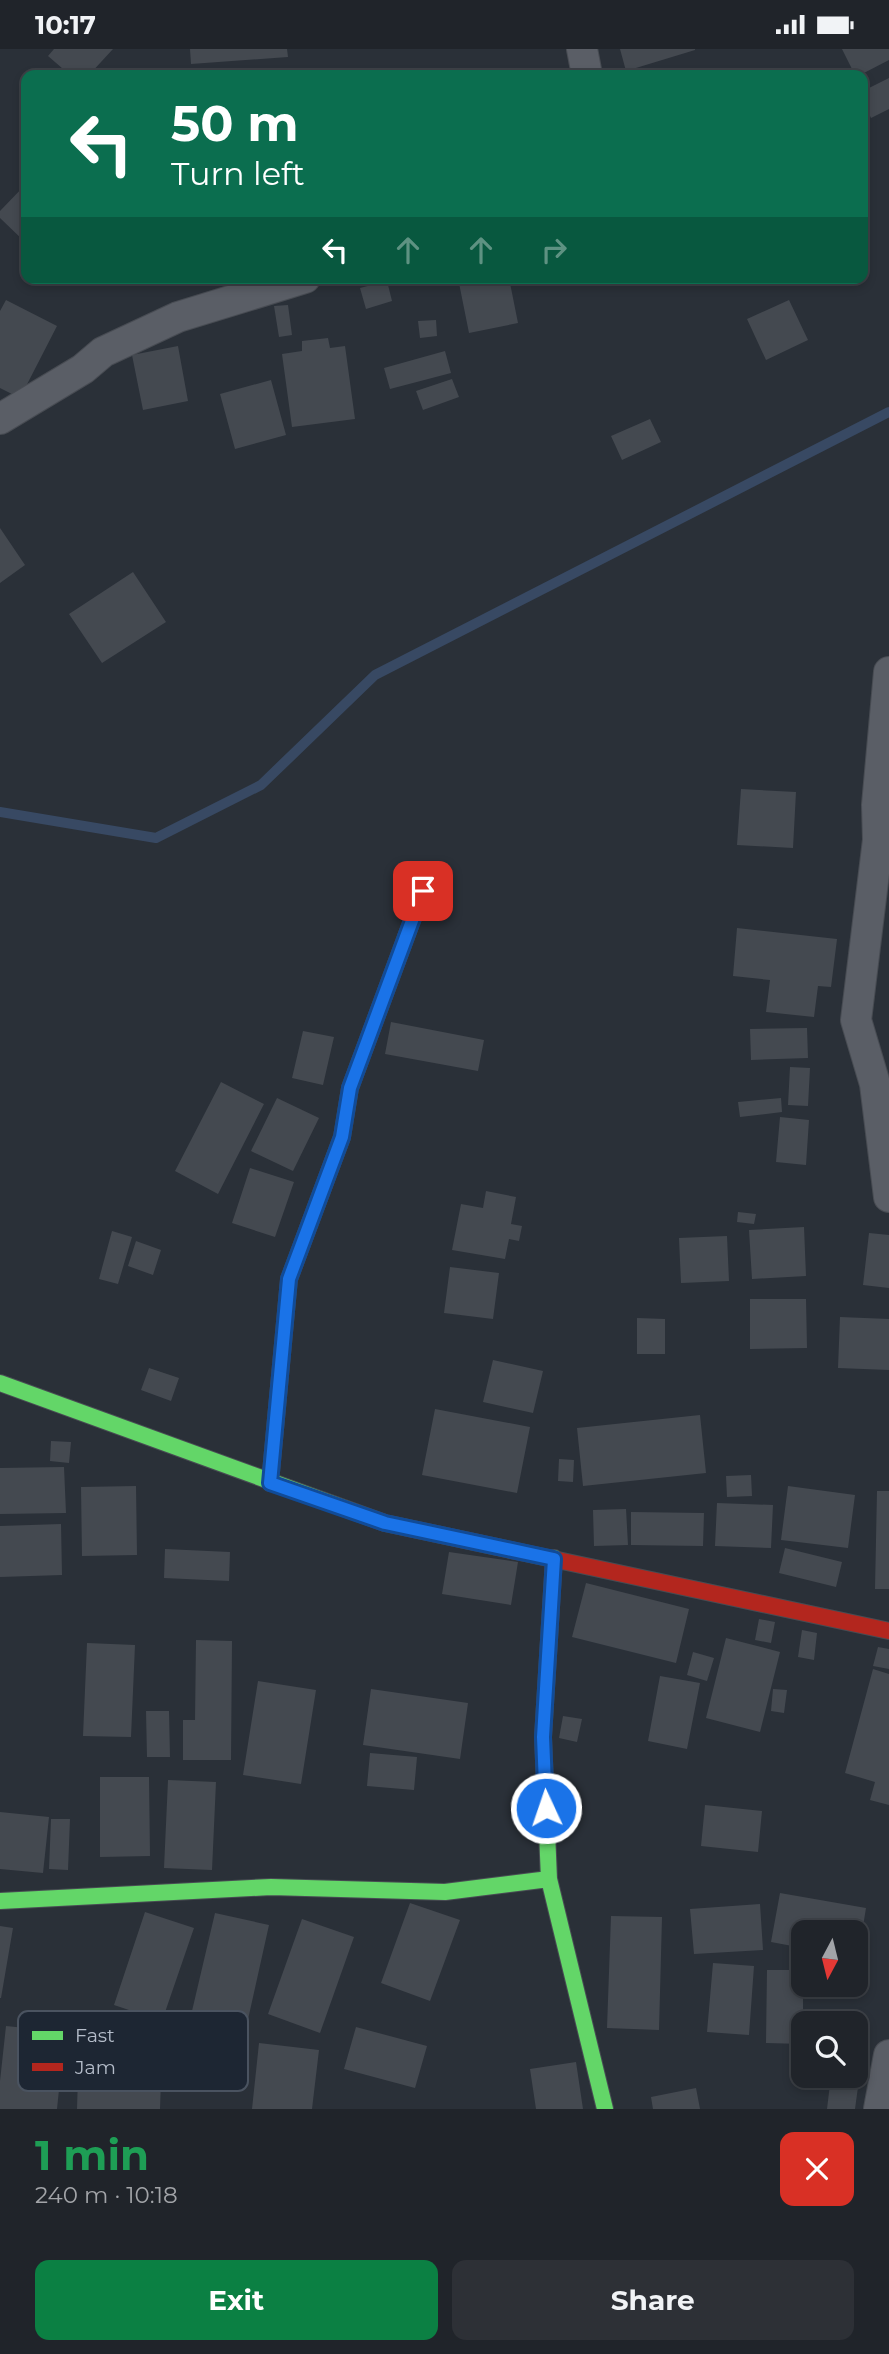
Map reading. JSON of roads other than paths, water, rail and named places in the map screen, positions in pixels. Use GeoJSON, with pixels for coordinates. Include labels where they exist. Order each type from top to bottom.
{"type":"FeatureCollection","features":[{"type":"Feature","properties":{"kind":"street"},"geometry":{"type":"LineString","coordinates":[[582,49],[586,70]]}},
{"type":"Feature","properties":{"kind":"street"},"geometry":{"type":"LineString","coordinates":[[0,419],[83,369],[103,352],[178,317],[285,284]]}},
{"type":"Feature","properties":{"kind":"street"},"geometry":{"type":"LineString","coordinates":[[889,673],[877,805],[878,840],[856,1020],[875,1084],[889,1197]]}},
{"type":"Feature","properties":{"kind":"street"},"geometry":{"type":"LineString","coordinates":[[270,1483],[289,1279],[342,1137],[350,1088],[423,891]]}},
{"type":"Feature","properties":{"kind":"street"},"geometry":{"type":"LineString","coordinates":[[0,1383],[385,1523],[889,1631]]}},
{"type":"Feature","properties":{"kind":"street"},"geometry":{"type":"LineString","coordinates":[[554,1559],[543,1737],[549,1879],[605,2109]]}},
{"type":"Feature","properties":{"kind":"street"},"geometry":{"type":"LineString","coordinates":[[0,1901],[271,1887],[445,1892],[549,1879]]}},
{"type":"Feature","properties":{"kind":"street"},"geometry":{"type":"LineString","coordinates":[[879,2109],[889,2055]]}},
{"type":"Feature","properties":{"kind":"waterway"},"geometry":{"type":"LineString","coordinates":[[0,812],[156,838],[261,785],[375,675],[889,412]]}}]}
